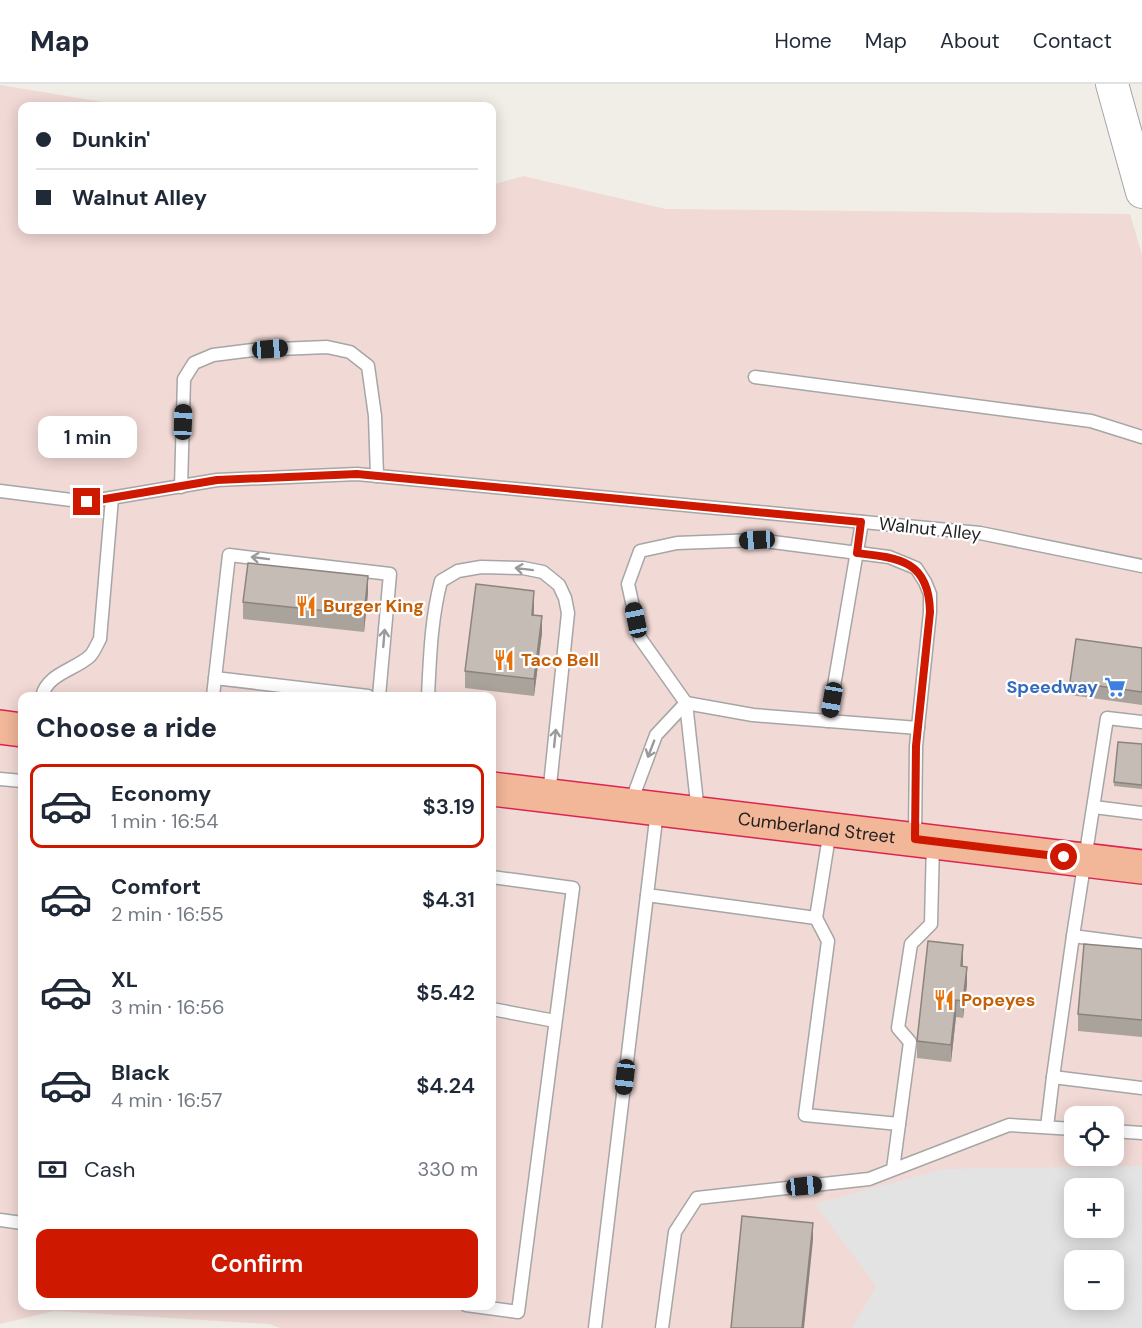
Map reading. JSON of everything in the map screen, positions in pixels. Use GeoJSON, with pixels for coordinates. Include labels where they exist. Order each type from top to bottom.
{"type":"FeatureCollection","features":[{"type":"Feature","properties":{"kind":"highway"},"geometry":{"type":"LineString","coordinates":[[0,727],[18,729]]}},
{"type":"Feature","properties":{"kind":"highway","name":"Cumberland Street"},"geometry":{"type":"LineString","coordinates":[[496,789],[1142,867]]}},
{"type":"Feature","properties":{"kind":"street"},"geometry":{"type":"LineString","coordinates":[[1112,84],[1142,192]]}},
{"type":"Feature","properties":{"kind":"lane"},"geometry":{"type":"LineString","coordinates":[[181,487],[184,379],[194,363],[213,355],[286,348],[327,347],[350,352],[368,366],[375,417],[377,476]]}},
{"type":"Feature","properties":{"kind":"lane"},"geometry":{"type":"LineString","coordinates":[[755,377],[1091,421],[1142,437]]}},
{"type":"Feature","properties":{"kind":"lane","name":"Walnut Alley"},"geometry":{"type":"LineString","coordinates":[[0,491],[87,502],[217,480],[357,474],[980,533],[1142,566]]}},
{"type":"Feature","properties":{"kind":"lane"},"geometry":{"type":"LineString","coordinates":[[43,692],[62,672],[91,656],[100,639],[112,498]]}},
{"type":"Feature","properties":{"kind":"lane"},"geometry":{"type":"LineString","coordinates":[[828,721],[861,522]]}},
{"type":"Feature","properties":{"kind":"lane"},"geometry":{"type":"LineString","coordinates":[[698,814],[686,703],[640,638],[628,584],[640,551],[677,543],[757,540],[889,557],[916,568],[930,594],[918,729],[931,924],[911,944],[898,1028],[910,1042],[893,1169]]}},
{"type":"Feature","properties":{"kind":"lane"},"geometry":{"type":"LineString","coordinates":[[213,692],[229,555],[390,574],[379,692]]}},
{"type":"Feature","properties":{"kind":"lane"},"geometry":{"type":"LineString","coordinates":[[428,692],[435,603],[441,581],[458,571],[481,567],[523,568],[543,572],[559,585],[568,613],[549,796]]}},
{"type":"Feature","properties":{"kind":"lane"},"geometry":{"type":"LineString","coordinates":[[215,678],[334,692]]}},
{"type":"Feature","properties":{"kind":"lane"},"geometry":{"type":"LineString","coordinates":[[686,703],[753,715],[918,729]]}},
{"type":"Feature","properties":{"kind":"lane"},"geometry":{"type":"LineString","coordinates":[[595,1328],[646,895],[643,808],[656,735],[686,703]]}},
{"type":"Feature","properties":{"kind":"lane"},"geometry":{"type":"LineString","coordinates":[[1047,1127],[1073,936],[1107,718],[1142,722]]}},
{"type":"Feature","properties":{"kind":"lane"},"geometry":{"type":"LineString","coordinates":[[0,779],[18,781]]}},
{"type":"Feature","properties":{"kind":"lane"},"geometry":{"type":"LineString","coordinates":[[1094,807],[1142,813]]}},
{"type":"Feature","properties":{"kind":"lane"},"geometry":{"type":"LineString","coordinates":[[830,829],[816,918],[828,942],[805,1116],[899,1124]]}},
{"type":"Feature","properties":{"kind":"lane"},"geometry":{"type":"LineString","coordinates":[[496,878],[573,888],[518,1312],[496,1309]]}},
{"type":"Feature","properties":{"kind":"lane"},"geometry":{"type":"LineString","coordinates":[[646,895],[816,918]]}},
{"type":"Feature","properties":{"kind":"lane"},"geometry":{"type":"LineString","coordinates":[[1073,936],[1142,945]]}},
{"type":"Feature","properties":{"kind":"lane"},"geometry":{"type":"LineString","coordinates":[[496,1010],[555,1021]]}},
{"type":"Feature","properties":{"kind":"lane"},"geometry":{"type":"LineString","coordinates":[[1053,1077],[1142,1088]]}},
{"type":"Feature","properties":{"kind":"lane"},"geometry":{"type":"LineString","coordinates":[[662,1328],[675,1232],[697,1198],[868,1179],[1009,1125],[1064,1128]]}},
{"type":"Feature","properties":{"kind":"lane"},"geometry":{"type":"LineString","coordinates":[[1124,1132],[1142,1133]]}},
{"type":"Feature","properties":{"kind":"lane"},"geometry":{"type":"LineString","coordinates":[[0,1220],[18,1222]]}},
{"type":"Feature","properties":{"kind":"shaded area"},"geometry":{"type":"Polygon","coordinates":[[[0,85],[103,102],[18,102],[18,234],[496,234],[496,184],[523,176],[666,209],[1130,214],[1142,255],[1142,1328],[280,1328],[269,1324],[54,1311],[0,1324],[0,85]]]}},
{"type":"Feature","properties":{"kind":"shaded area"},"geometry":{"type":"Polygon","coordinates":[[[1142,1166],[1142,1328],[852,1328],[876,1286],[815,1204],[943,1169],[1142,1166]]]}},
{"type":"Feature","properties":{"kind":"building"},"geometry":{"type":"Polygon","coordinates":[[[248,563],[368,576],[364,615],[243,602],[248,563]]]}},
{"type":"Feature","properties":{"kind":"building","name":"Taco Bell"},"geometry":{"type":"Polygon","coordinates":[[[476,584],[534,591],[532,615],[542,616],[534,679],[465,671],[476,584]]]}},
{"type":"Feature","properties":{"kind":"building"},"geometry":{"type":"Polygon","coordinates":[[[1076,639],[1142,648],[1142,692],[1070,682],[1076,639]]]}},
{"type":"Feature","properties":{"kind":"building"},"geometry":{"type":"Polygon","coordinates":[[[1118,742],[1142,744],[1142,785],[1114,782],[1118,742]]]}},
{"type":"Feature","properties":{"kind":"building","name":"Popeyes"},"geometry":{"type":"Polygon","coordinates":[[[928,941],[963,945],[961,966],[967,967],[963,1001],[956,1000],[951,1045],[917,1041],[928,941]]]}},
{"type":"Feature","properties":{"kind":"building"},"geometry":{"type":"Polygon","coordinates":[[[1084,944],[1142,949],[1142,1020],[1078,1014],[1084,944]]]}},
{"type":"Feature","properties":{"kind":"building"},"geometry":{"type":"Polygon","coordinates":[[[742,1216],[813,1223],[802,1328],[731,1328],[742,1216]]]}},
{"type":"Feature","properties":{"kind":"place","name":"Burger King"},"geometry":{"type":"Point","coordinates":[306,606]}},
{"type":"Feature","properties":{"kind":"place","name":"Taco Bell"},"geometry":{"type":"Point","coordinates":[504,660]}},
{"type":"Feature","properties":{"kind":"place","name":"Speedway"},"geometry":{"type":"Point","coordinates":[1115,687]}},
{"type":"Feature","properties":{"kind":"place","name":"Popeyes"},"geometry":{"type":"Point","coordinates":[944,1000]}},
{"type":"Feature","properties":{"kind":"route"},"geometry":{"type":"LineString","coordinates":[[87,502],[217,480],[357,474],[861,522],[857,553],[889,557],[916,568],[930,594],[916,746],[915,839],[1064,857]]}}]}
